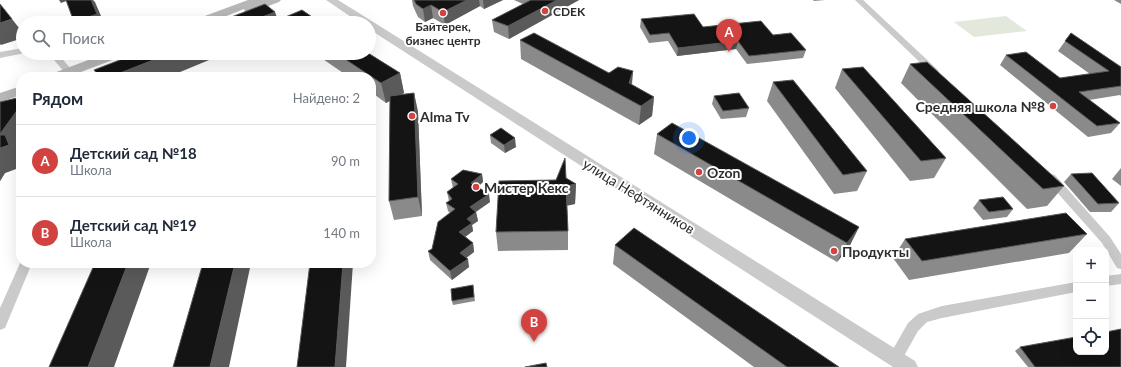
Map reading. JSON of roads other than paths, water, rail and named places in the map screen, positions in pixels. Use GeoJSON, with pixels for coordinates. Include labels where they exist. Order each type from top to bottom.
{"type":"FeatureCollection","features":[{"type":"Feature","properties":{"kind":"main road"},"geometry":{"type":"LineString","coordinates":[[216,16],[258,0]]}},
{"type":"Feature","properties":{"kind":"main road"},"geometry":{"type":"LineString","coordinates":[[234,16],[275,0]]}},
{"type":"Feature","properties":{"kind":"main road"},"geometry":{"type":"LineString","coordinates":[[78,72],[109,60]]}},
{"type":"Feature","properties":{"kind":"main road"},"geometry":{"type":"LineString","coordinates":[[0,98],[16,92]]}},
{"type":"Feature","properties":{"kind":"main road"},"geometry":{"type":"LineString","coordinates":[[0,107],[16,101]]}},
{"type":"Feature","properties":{"kind":"street","name":"улица Нефтянников"},"geometry":{"type":"LineString","coordinates":[[331,0],[356,16]]}},
{"type":"Feature","properties":{"kind":"street"},"geometry":{"type":"LineString","coordinates":[[859,0],[944,80]]}},
{"type":"Feature","properties":{"kind":"street","name":"улица Нефтянников"},"geometry":{"type":"LineString","coordinates":[[376,29],[909,367]]}},
{"type":"Feature","properties":{"kind":"street"},"geometry":{"type":"LineString","coordinates":[[0,55],[16,52]]}},
{"type":"Feature","properties":{"kind":"street"},"geometry":{"type":"LineString","coordinates":[[59,60],[71,72]]}},
{"type":"Feature","properties":{"kind":"street"},"geometry":{"type":"LineString","coordinates":[[1041,168],[1106,240],[1121,264]]}},
{"type":"Feature","properties":{"kind":"street"},"geometry":{"type":"LineString","coordinates":[[0,324],[24,268]]}},
{"type":"Feature","properties":{"kind":"street"},"geometry":{"type":"LineString","coordinates":[[1109,281],[1121,279]]}},
{"type":"Feature","properties":{"kind":"street"},"geometry":{"type":"LineString","coordinates":[[895,358],[913,327],[923,318],[942,312],[1073,288]]}},
{"type":"Feature","properties":{"kind":"place","name":"CDEK"},"geometry":{"type":"Point","coordinates":[545,11]}},
{"type":"Feature","properties":{"kind":"place","name":"Байтерек, бизнес центр"},"geometry":{"type":"Point","coordinates":[443,13]}},
{"type":"Feature","properties":{"kind":"place","name":"Детский сад №18"},"geometry":{"type":"Point","coordinates":[729,52]}},
{"type":"Feature","properties":{"kind":"place","name":"Средняя школа №8"},"geometry":{"type":"Point","coordinates":[1053,106]}},
{"type":"Feature","properties":{"kind":"place","name":"Alma Tv"},"geometry":{"type":"Point","coordinates":[412,116]}},
{"type":"Feature","properties":{"kind":"place","name":"Ozon"},"geometry":{"type":"Point","coordinates":[699,172]}},
{"type":"Feature","properties":{"kind":"place","name":"Мистер Кекс"},"geometry":{"type":"Point","coordinates":[476,187]}},
{"type":"Feature","properties":{"kind":"place","name":"Продукты"},"geometry":{"type":"Point","coordinates":[834,251]}},
{"type":"Feature","properties":{"kind":"place","name":"Детский сад №19"},"geometry":{"type":"Point","coordinates":[534,342]}}]}
